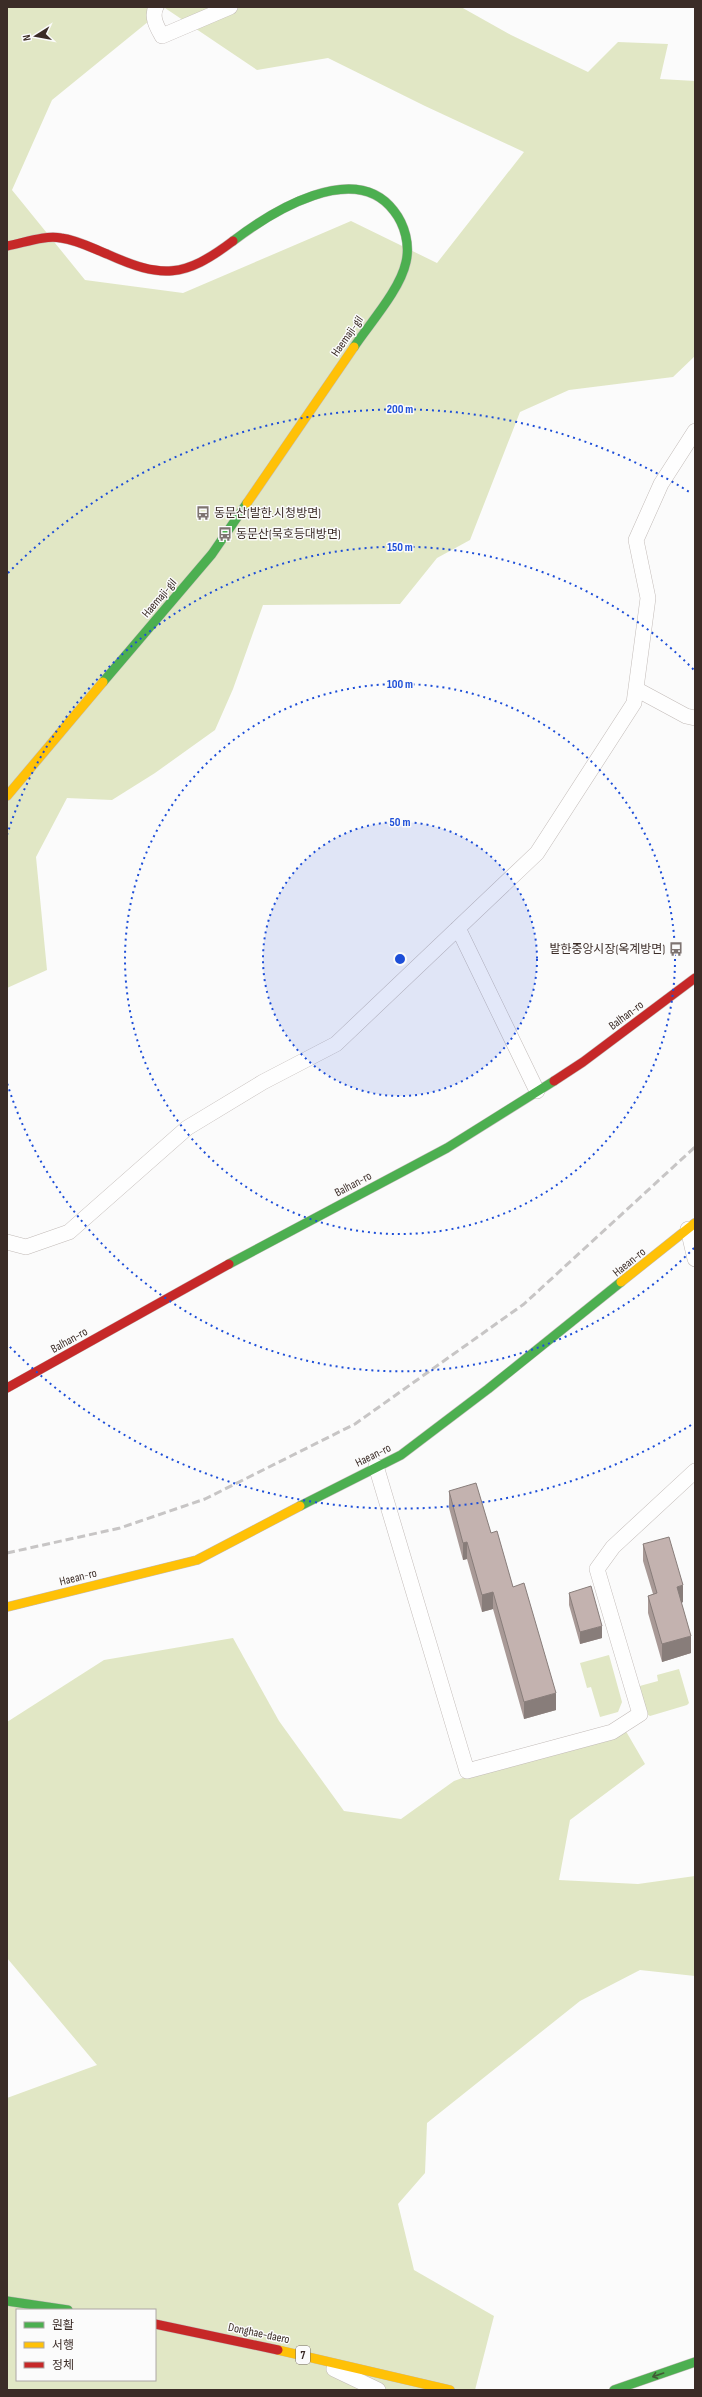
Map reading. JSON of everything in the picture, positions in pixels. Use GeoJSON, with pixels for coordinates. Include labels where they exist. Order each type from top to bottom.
{"type":"FeatureCollection","features":[{"type":"Feature","properties":{"kind":"street"},"geometry":{"type":"LineString","coordinates":[[156,7],[153,12],[155,24],[162,36],[230,7]]}},
{"type":"Feature","properties":{"kind":"street","name":"Haemaji-gil"},"geometry":{"type":"LineString","coordinates":[[7,246],[59,237],[82,243],[141,267],[165,273],[181,271],[195,267],[260,221],[310,199],[345,188],[372,193],[386,201],[403,224],[408,257],[404,273],[394,290],[212,554],[7,796]]}},
{"type":"Feature","properties":{"kind":"street"},"geometry":{"type":"LineString","coordinates":[[7,1242],[26,1247],[69,1232],[187,1128],[263,1082],[336,1044],[537,853],[634,703],[648,598],[636,540],[660,484],[695,431]]}},
{"type":"Feature","properties":{"kind":"street"},"geometry":{"type":"LineString","coordinates":[[636,689],[686,716],[695,718]]}},
{"type":"Feature","properties":{"kind":"street"},"geometry":{"type":"LineString","coordinates":[[458,928],[537,1091]]}},
{"type":"Feature","properties":{"kind":"street","name":"Balhan-ro"},"geometry":{"type":"LineString","coordinates":[[9,1384],[211,1273],[447,1148],[583,1062],[695,978]]}},
{"type":"Feature","properties":{"kind":"street"},"geometry":{"type":"LineString","coordinates":[[691,1226],[695,1258]]}},
{"type":"Feature","properties":{"kind":"street","name":"Haean-ro"},"geometry":{"type":"LineString","coordinates":[[7,1607],[197,1560],[376,1466],[401,1455],[470,1403],[691,1226]]}},
{"type":"Feature","properties":{"kind":"street"},"geometry":{"type":"LineString","coordinates":[[376,1466],[467,1772],[612,1732],[640,1714],[597,1569],[612,1547],[695,1472]]}},
{"type":"Feature","properties":{"kind":"street"},"geometry":{"type":"LineString","coordinates":[[7,2301],[61,2309]]}},
{"type":"Feature","properties":{"kind":"street","name":"Donghae-daero"},"geometry":{"type":"LineString","coordinates":[[156,2324],[302,2355],[450,2390]]}},
{"type":"Feature","properties":{"kind":"street"},"geometry":{"type":"LineString","coordinates":[[302,2355],[378,2390]]}},
{"type":"Feature","properties":{"kind":"street"},"geometry":{"type":"LineString","coordinates":[[614,2390],[695,2362]]}},
{"type":"Feature","properties":{"kind":"green space"},"geometry":{"type":"Polygon","coordinates":[[[7,7],[461,7],[511,35],[588,72],[618,42],[668,44],[660,79],[695,81],[695,356],[673,377],[569,390],[520,412],[470,540],[437,558],[400,604],[263,605],[233,689],[215,730],[155,773],[112,800],[67,798],[36,857],[47,970],[7,988],[7,7]],[[165,8],[52,100],[12,190],[85,280],[183,293],[351,221],[437,263],[524,152],[425,106],[328,58],[257,70],[165,8]]]}},
{"type":"Feature","properties":{"kind":"green space"},"geometry":{"type":"Polygon","coordinates":[[[233,1638],[279,1721],[344,1811],[401,1819],[454,1781],[620,1721],[645,1764],[570,1820],[559,1880],[638,1884],[695,1876],[695,1976],[640,1970],[580,2001],[427,2123],[425,2173],[398,2204],[414,2270],[494,2316],[475,2390],[7,2390],[7,2098],[97,2065],[7,1958],[7,1722],[104,1660],[233,1638]]]}},
{"type":"Feature","properties":{"kind":"green space"},"geometry":{"type":"Polygon","coordinates":[[[609,1655],[622,1702],[618,1712],[600,1717],[591,1687],[587,1688],[580,1663],[609,1655]]]}},
{"type":"Feature","properties":{"kind":"green space"},"geometry":{"type":"Polygon","coordinates":[[[679,1669],[689,1703],[687,1705],[650,1716],[643,1712],[636,1687],[658,1681],[657,1675],[679,1669]]]}},
{"type":"Feature","properties":{"kind":"building"},"geometry":{"type":"Polygon","coordinates":[[[476,1483],[491,1533],[497,1531],[513,1587],[524,1583],[556,1693],[524,1702],[493,1592],[482,1595],[467,1542],[463,1543],[449,1491],[476,1483]]]}},
{"type":"Feature","properties":{"kind":"building"},"geometry":{"type":"Polygon","coordinates":[[[669,1537],[683,1585],[677,1587],[691,1636],[662,1644],[648,1596],[657,1593],[643,1544],[669,1537]]]}},
{"type":"Feature","properties":{"kind":"building"},"geometry":{"type":"Polygon","coordinates":[[[591,1586],[602,1626],[580,1632],[569,1593],[591,1586]]]}},
{"type":"Feature","properties":{"kind":"railway"},"geometry":{"type":"LineString","coordinates":[[7,1553],[120,1528],[205,1499],[355,1424],[524,1304],[695,1147]]}},
{"type":"Feature","properties":{"kind":"traffic: fast"},"geometry":{"type":"LineString","coordinates":[[233,241],[249,229],[290,205],[313,196],[336,190],[358,190],[377,196],[394,211],[401,222],[406,235],[407,256],[403,273],[398,284],[354,347]]}},
{"type":"Feature","properties":{"kind":"traffic: fast"},"geometry":{"type":"LineString","coordinates":[[103,682],[212,554],[247,503]]}},
{"type":"Feature","properties":{"kind":"traffic: fast"},"geometry":{"type":"LineString","coordinates":[[229,1264],[447,1148],[554,1081]]}},
{"type":"Feature","properties":{"kind":"traffic: fast"},"geometry":{"type":"LineString","coordinates":[[300,1506],[401,1455],[488,1389],[621,1282]]}},
{"type":"Feature","properties":{"kind":"traffic: fast"},"geometry":{"type":"LineString","coordinates":[[7,2301],[61,2309]]}},
{"type":"Feature","properties":{"kind":"traffic: fast"},"geometry":{"type":"LineString","coordinates":[[614,2390],[695,2362]]}},
{"type":"Feature","properties":{"kind":"traffic: slow"},"geometry":{"type":"LineString","coordinates":[[247,503],[354,347]]}},
{"type":"Feature","properties":{"kind":"traffic: slow"},"geometry":{"type":"LineString","coordinates":[[7,796],[103,682]]}},
{"type":"Feature","properties":{"kind":"traffic: slow"},"geometry":{"type":"LineString","coordinates":[[621,1282],[695,1223]]}},
{"type":"Feature","properties":{"kind":"traffic: slow"},"geometry":{"type":"LineString","coordinates":[[7,1607],[197,1560],[300,1506]]}},
{"type":"Feature","properties":{"kind":"traffic: slow"},"geometry":{"type":"LineString","coordinates":[[278,2350],[450,2390]]}},
{"type":"Feature","properties":{"kind":"traffic: jam"},"geometry":{"type":"LineString","coordinates":[[7,246],[41,238],[61,238],[79,242],[143,268],[158,271],[172,271],[186,268],[200,262],[233,241]]}},
{"type":"Feature","properties":{"kind":"traffic: jam"},"geometry":{"type":"LineString","coordinates":[[554,1081],[583,1062],[695,978]]}},
{"type":"Feature","properties":{"kind":"traffic: jam"},"geometry":{"type":"LineString","coordinates":[[7,1388],[229,1264]]}},
{"type":"Feature","properties":{"kind":"traffic: jam"},"geometry":{"type":"LineString","coordinates":[[156,2324],[278,2350]]}},
{"type":"Feature","properties":{"kind":"place","name":"동문산(발한.시청방면)"},"geometry":{"type":"Point","coordinates":[203,513]}},
{"type":"Feature","properties":{"kind":"place","name":"동문산(묵호등대방면)"},"geometry":{"type":"Point","coordinates":[225,534]}},
{"type":"Feature","properties":{"kind":"place","name":"발한중앙시장(옥계방면)"},"geometry":{"type":"Point","coordinates":[676,949]}}]}
